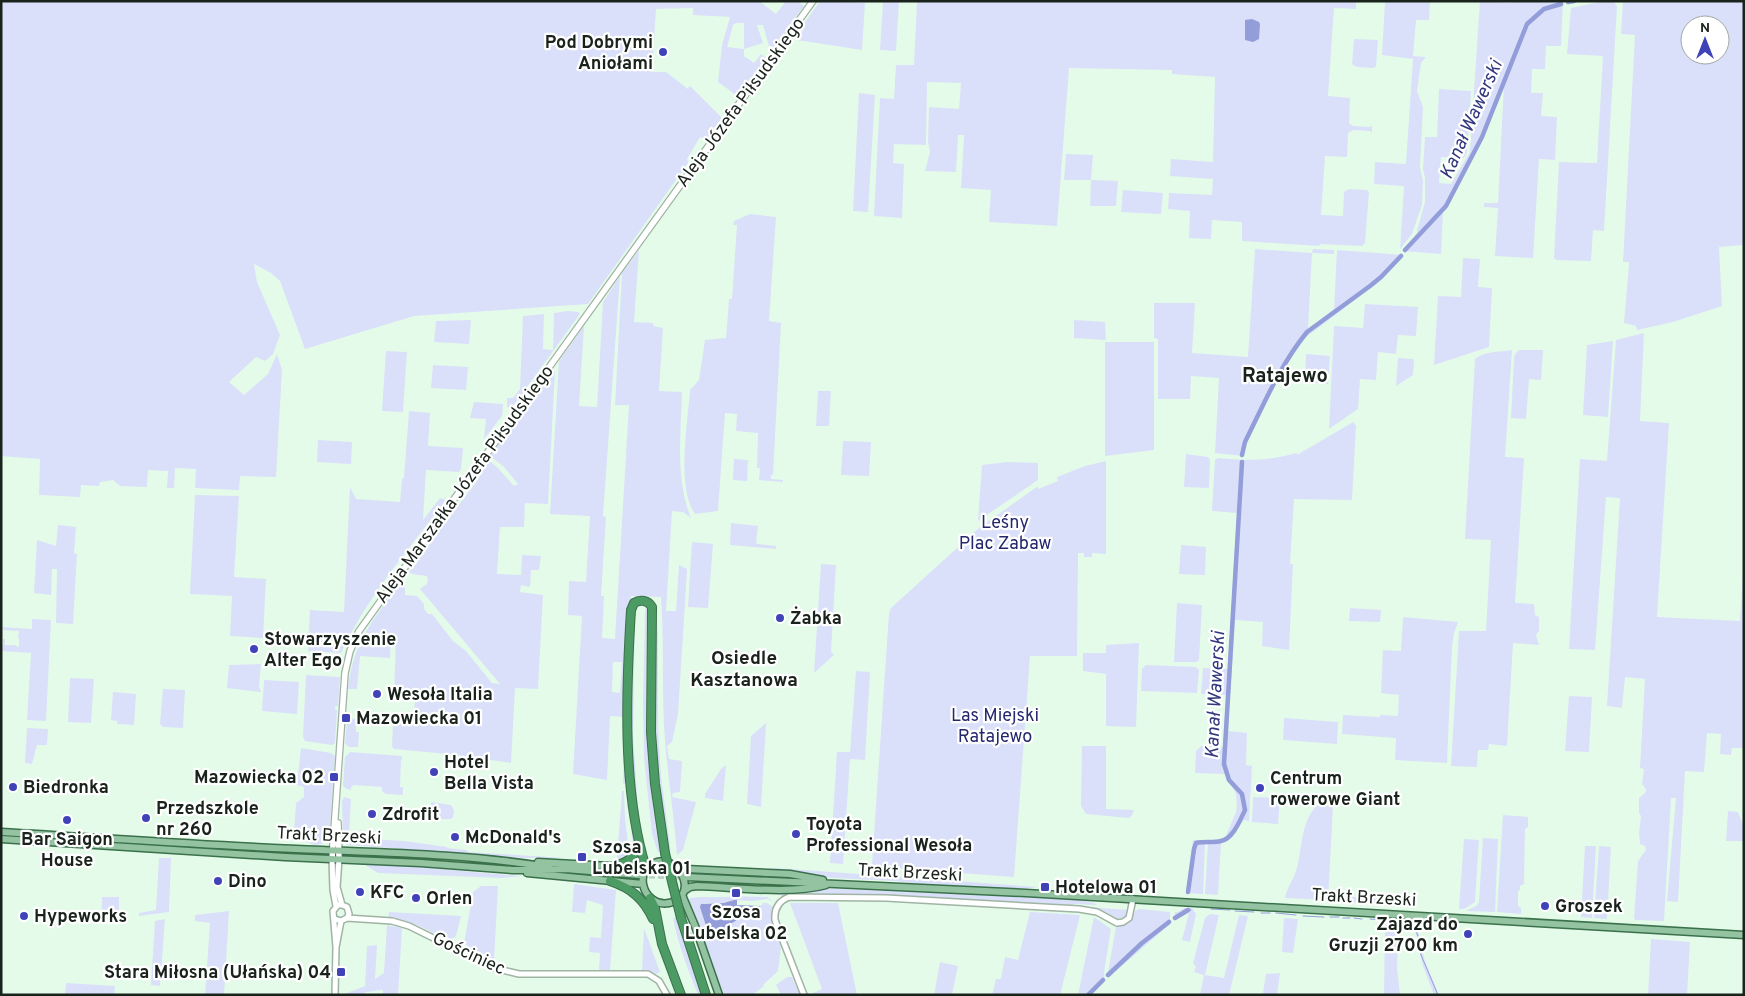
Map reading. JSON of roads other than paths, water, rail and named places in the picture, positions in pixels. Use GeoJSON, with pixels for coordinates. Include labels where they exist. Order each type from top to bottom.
{"type":"FeatureCollection","features":[{"type":"Feature","properties":{"kind":"highway"},"geometry":{"type":"LineString","coordinates":[[646,868],[634,821],[628,729],[632,606],[641,600],[647,601],[652,607],[650,707],[653,766],[665,853],[681,918],[706,995]]}},
{"type":"Feature","properties":{"kind":"highway"},"geometry":{"type":"LineString","coordinates":[[613,866],[630,860],[638,842]]}},
{"type":"Feature","properties":{"kind":"highway"},"geometry":{"type":"LineString","coordinates":[[610,881],[632,890],[649,910],[681,995]]}},
{"type":"Feature","properties":{"kind":"highway"},"geometry":{"type":"LineString","coordinates":[[650,898],[655,908],[658,931]]}},
{"type":"Feature","properties":{"kind":"main road","name":"Aleja Józefa Piłsudskiego"},"geometry":{"type":"LineString","coordinates":[[666,203],[813,1]]}},
{"type":"Feature","properties":{"kind":"main road","name":"Aleja Marszałka Józefa Piłsudskiego"},"geometry":{"type":"LineString","coordinates":[[335,859],[345,673],[350,651],[358,631],[666,203]]}},
{"type":"Feature","properties":{"kind":"main road","name":"Trakt Brzeski"},"geometry":{"type":"LineString","coordinates":[[1,832],[425,854],[517,862],[565,870]]}},
{"type":"Feature","properties":{"kind":"main road","name":"Trakt Brzeski"},"geometry":{"type":"LineString","coordinates":[[1,839],[513,870],[565,870],[639,875]]}},
{"type":"Feature","properties":{"kind":"main road"},"geometry":{"type":"LineString","coordinates":[[517,862],[568,862],[646,868]]}},
{"type":"Feature","properties":{"kind":"main road"},"geometry":{"type":"LineString","coordinates":[[718,995],[683,893],[684,878],[678,868],[672,863],[654,862],[646,868],[643,875],[643,884],[650,898],[664,904],[674,901],[683,893],[690,887],[697,886],[790,889],[816,888],[832,883]]}},
{"type":"Feature","properties":{"kind":"main road"},"geometry":{"type":"LineString","coordinates":[[678,868],[790,874],[832,883]]}},
{"type":"Feature","properties":{"kind":"main road"},"geometry":{"type":"LineString","coordinates":[[513,870],[535,875],[643,884]]}},
{"type":"Feature","properties":{"kind":"main road","name":"Trakt Brzeski"},"geometry":{"type":"LineString","coordinates":[[687,877],[1132,899],[1744,935]]}},
{"type":"Feature","properties":{"kind":"street"},"geometry":{"type":"LineString","coordinates":[[335,859],[339,899],[339,906],[332,913],[335,919],[335,995]]}},
{"type":"Feature","properties":{"kind":"street","name":"Trakt Brzeski"},"geometry":{"type":"LineString","coordinates":[[804,995],[775,917],[777,906],[789,896],[886,898],[1079,909],[1097,912],[1118,924],[1129,918],[1132,899]]}},
{"type":"Feature","properties":{"kind":"street"},"geometry":{"type":"LineString","coordinates":[[336,947],[339,940],[341,921],[348,916],[347,907],[339,906]]}},
{"type":"Feature","properties":{"kind":"street","name":"Gościniec"},"geometry":{"type":"LineString","coordinates":[[348,916],[392,921],[409,926],[490,966],[510,973],[532,975],[645,974],[656,978],[667,995]]}},
{"type":"Feature","properties":{"kind":"street"},"geometry":{"type":"LineString","coordinates":[[335,919],[341,921]]}},
{"type":"Feature","properties":{"kind":"water"},"geometry":{"type":"Polygon","coordinates":[[[1252,19],[1260,24],[1259,39],[1253,42],[1245,40],[1245,20],[1252,19]]]}},
{"type":"Feature","properties":{"kind":"water"},"geometry":{"type":"Polygon","coordinates":[[[737,900],[737,905],[761,906],[713,934],[708,932],[700,907],[701,904],[724,903],[737,900]]]}},
{"type":"Feature","properties":{"kind":"waterway","name":"Kanał Wawerski"},"geometry":{"type":"LineString","coordinates":[[1568,2],[1574,1]]}},
{"type":"Feature","properties":{"kind":"waterway","name":"Kanał Wawerski"},"geometry":{"type":"LineString","coordinates":[[1405,250],[1446,206],[1482,137],[1527,24],[1544,9],[1561,4]]}},
{"type":"Feature","properties":{"kind":"waterway","name":"Kanał Wawerski"},"geometry":{"type":"LineString","coordinates":[[1242,455],[1245,442],[1273,385],[1307,332],[1370,286],[1401,256]]}},
{"type":"Feature","properties":{"kind":"waterway","name":"Kanał Wawerski"},"geometry":{"type":"LineString","coordinates":[[1188,892],[1196,843],[1225,840],[1236,828],[1245,810],[1242,794],[1229,780],[1224,764],[1242,462]]}},
{"type":"Feature","properties":{"kind":"waterway"},"geometry":{"type":"LineString","coordinates":[[1211,909],[1230,910]]}},
{"type":"Feature","properties":{"kind":"waterway","name":"Kanał Wawerski"},"geometry":{"type":"LineString","coordinates":[[1175,918],[1188,910]]}},
{"type":"Feature","properties":{"kind":"waterway"},"geometry":{"type":"LineString","coordinates":[[1235,911],[1254,912]]}},
{"type":"Feature","properties":{"kind":"waterway"},"geometry":{"type":"LineString","coordinates":[[1261,913],[1270,913]]}},
{"type":"Feature","properties":{"kind":"waterway"},"geometry":{"type":"LineString","coordinates":[[1276,913],[1296,915]]}},
{"type":"Feature","properties":{"kind":"waterway"},"geometry":{"type":"LineString","coordinates":[[1303,916],[1324,917]]}},
{"type":"Feature","properties":{"kind":"waterway"},"geometry":{"type":"LineString","coordinates":[[1330,917],[1339,917]]}},
{"type":"Feature","properties":{"kind":"waterway"},"geometry":{"type":"LineString","coordinates":[[1343,918],[1350,918]]}},
{"type":"Feature","properties":{"kind":"waterway"},"geometry":{"type":"LineString","coordinates":[[1354,918],[1362,919]]}},
{"type":"Feature","properties":{"kind":"waterway"},"geometry":{"type":"LineString","coordinates":[[1370,919],[1397,921]]}},
{"type":"Feature","properties":{"kind":"waterway"},"geometry":{"type":"LineString","coordinates":[[1404,921],[1411,922]]}},
{"type":"Feature","properties":{"kind":"waterway","name":"Kanał Wawerski"},"geometry":{"type":"LineString","coordinates":[[1108,975],[1142,943],[1169,922]]}},
{"type":"Feature","properties":{"kind":"waterway"},"geometry":{"type":"LineString","coordinates":[[1414,927],[1419,938],[1421,955],[1438,995]]}},
{"type":"Feature","properties":{"kind":"waterway","name":"Kanał Wawerski"},"geometry":{"type":"LineString","coordinates":[[1088,995],[1103,980]]}},
{"type":"Feature","properties":{"kind":"tunnel"},"geometry":{"type":"LineString","coordinates":[[640,875],[687,877]]}},
{"type":"Feature","properties":{"kind":"place","name":"Pod Dobrymi Aniołami"},"geometry":{"type":"Point","coordinates":[663,52]}},
{"type":"Feature","properties":{"kind":"place","name":"Żabka"},"geometry":{"type":"Point","coordinates":[780,618]}},
{"type":"Feature","properties":{"kind":"place","name":"Stowarzyszenie Alter Ego"},"geometry":{"type":"Point","coordinates":[254,649]}},
{"type":"Feature","properties":{"kind":"place","name":"Wesoła Italia"},"geometry":{"type":"Point","coordinates":[377,694]}},
{"type":"Feature","properties":{"kind":"place","name":"Mazowiecka 01"},"geometry":{"type":"Point","coordinates":[346,718]}},
{"type":"Feature","properties":{"kind":"place","name":"Hotel Bella Vista"},"geometry":{"type":"Point","coordinates":[434,772]}},
{"type":"Feature","properties":{"kind":"place","name":"Mazowiecka 02"},"geometry":{"type":"Point","coordinates":[334,777]}},
{"type":"Feature","properties":{"kind":"place","name":"Biedronka"},"geometry":{"type":"Point","coordinates":[13,787]}},
{"type":"Feature","properties":{"kind":"place","name":"Centrum rowerowe Giant"},"geometry":{"type":"Point","coordinates":[1260,788]}},
{"type":"Feature","properties":{"kind":"place","name":"Zdrofit"},"geometry":{"type":"Point","coordinates":[372,814]}},
{"type":"Feature","properties":{"kind":"place","name":"Przedszkole nr 260"},"geometry":{"type":"Point","coordinates":[146,818]}},
{"type":"Feature","properties":{"kind":"place","name":"Bar Saigon House"},"geometry":{"type":"Point","coordinates":[67,820]}},
{"type":"Feature","properties":{"kind":"place","name":"Toyota Professional Wesoła"},"geometry":{"type":"Point","coordinates":[796,834]}},
{"type":"Feature","properties":{"kind":"place","name":"McDonald's"},"geometry":{"type":"Point","coordinates":[455,837]}},
{"type":"Feature","properties":{"kind":"place","name":"Szosa Lubelska 01"},"geometry":{"type":"Point","coordinates":[582,857]}},
{"type":"Feature","properties":{"kind":"place","name":"Dino"},"geometry":{"type":"Point","coordinates":[218,881]}},
{"type":"Feature","properties":{"kind":"place","name":"Hotelowa 01"},"geometry":{"type":"Point","coordinates":[1045,887]}},
{"type":"Feature","properties":{"kind":"place","name":"KFC"},"geometry":{"type":"Point","coordinates":[360,892]}},
{"type":"Feature","properties":{"kind":"place","name":"Szosa Lubelska 02"},"geometry":{"type":"Point","coordinates":[736,893]}},
{"type":"Feature","properties":{"kind":"place","name":"Orlen"},"geometry":{"type":"Point","coordinates":[416,898]}},
{"type":"Feature","properties":{"kind":"place","name":"Groszek"},"geometry":{"type":"Point","coordinates":[1545,906]}},
{"type":"Feature","properties":{"kind":"place","name":"Hypeworks"},"geometry":{"type":"Point","coordinates":[24,916]}},
{"type":"Feature","properties":{"kind":"place","name":"Zajazd do Gruzji 2700 km"},"geometry":{"type":"Point","coordinates":[1468,934]}},
{"type":"Feature","properties":{"kind":"place","name":"Stara Miłosna (Ułańska) 04"},"geometry":{"type":"Point","coordinates":[341,972]}},
{"type":"Feature","properties":{"kind":"district","name":"Ratajewo"},"geometry":{"type":"Point","coordinates":[1285,375]}},
{"type":"Feature","properties":{"kind":"district","name":"Osiedle Kasztanowa"},"geometry":{"type":"Point","coordinates":[744,668]}},
{"type":"Feature","properties":{"kind":"park label","name":"Leśny Plac Zabaw"},"geometry":{"type":"Point","coordinates":[1005,532]}},
{"type":"Feature","properties":{"kind":"park label","name":"Las Miejski Ratajewo"},"geometry":{"type":"Point","coordinates":[995,725]}}]}
